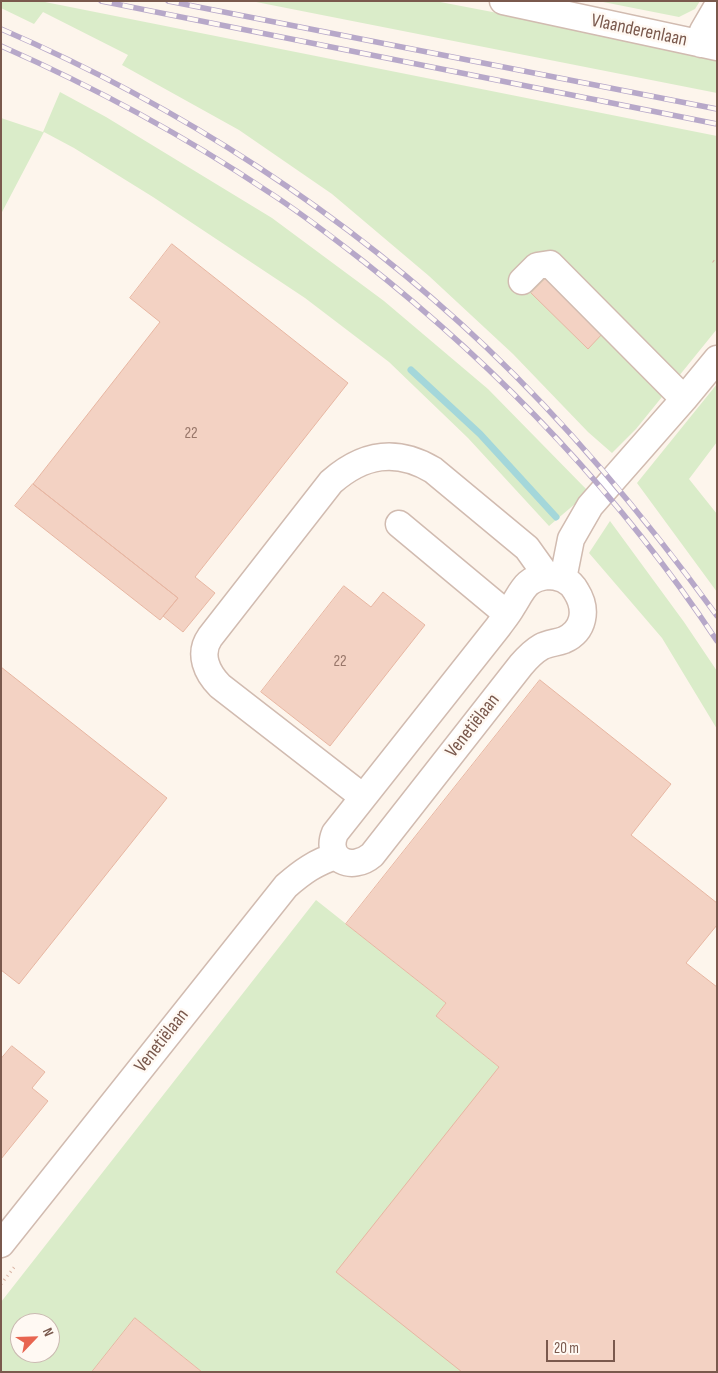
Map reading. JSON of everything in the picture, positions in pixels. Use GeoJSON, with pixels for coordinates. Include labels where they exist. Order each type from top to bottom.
{"type":"FeatureCollection","features":[{"type":"Feature","properties":{"kind":"street","name":"Vlaanderenlaan"},"geometry":{"type":"LineString","coordinates":[[503,1],[583,9],[709,45]]}},
{"type":"Feature","properties":{"kind":"street"},"geometry":{"type":"LineString","coordinates":[[709,45],[703,31],[717,7]]}},
{"type":"Feature","properties":{"kind":"street"},"geometry":{"type":"LineString","coordinates":[[522,281],[536,266],[550,264],[684,399]]}},
{"type":"Feature","properties":{"kind":"street"},"geometry":{"type":"LineString","coordinates":[[555,578],[571,540],[590,506],[717,359]]}},
{"type":"Feature","properties":{"kind":"street"},"geometry":{"type":"LineString","coordinates":[[363,797],[220,686],[207,668],[204,654],[204,648],[210,637],[331,482],[342,472],[369,460],[388,456],[408,458],[420,463],[433,470],[527,548],[555,578]]}},
{"type":"Feature","properties":{"kind":"street"},"geometry":{"type":"LineString","coordinates":[[398,524],[507,614]]}},
{"type":"Feature","properties":{"kind":"street"},"geometry":{"type":"LineString","coordinates":[[336,856],[332,846],[335,833],[507,614],[522,588],[534,579],[555,578]]}},
{"type":"Feature","properties":{"kind":"street","name":"Venetiëlaan"},"geometry":{"type":"LineString","coordinates":[[1,1244],[286,886],[309,867],[322,860],[336,856],[344,862],[352,864],[365,860],[372,855],[521,665],[539,648],[562,640],[576,632],[583,615],[583,606],[576,590],[555,578]]}},
{"type":"Feature","properties":{"kind":"green space"},"geometry":{"type":"Polygon","coordinates":[[[1,1],[45,2],[717,136],[717,329],[636,429],[612,453],[588,432],[513,354],[429,276],[332,194],[239,130],[122,65],[128,55],[43,12],[34,24],[1,8],[1,1]]]}},
{"type":"Feature","properties":{"kind":"green space"},"geometry":{"type":"Polygon","coordinates":[[[251,1],[435,1],[717,55],[717,93],[251,1]]]}},
{"type":"Feature","properties":{"kind":"green space"},"geometry":{"type":"Polygon","coordinates":[[[598,1],[700,1],[695,9],[679,17],[598,1]]]}},
{"type":"Feature","properties":{"kind":"green space"},"geometry":{"type":"Polygon","coordinates":[[[60,92],[106,117],[272,218],[384,301],[488,389],[589,492],[549,526],[468,438],[389,362],[305,298],[153,197],[74,148],[44,132],[1,214],[1,118],[43,132],[60,92]]]}},
{"type":"Feature","properties":{"kind":"green space"},"geometry":{"type":"Polygon","coordinates":[[[717,384],[717,442],[689,479],[717,514],[717,592],[637,483],[717,384]]]}},
{"type":"Feature","properties":{"kind":"green space"},"geometry":{"type":"Polygon","coordinates":[[[610,521],[684,622],[717,671],[717,729],[662,638],[589,553],[610,521]]]}},
{"type":"Feature","properties":{"kind":"green space"},"geometry":{"type":"Polygon","coordinates":[[[316,900],[446,1003],[436,1016],[499,1067],[463,1372],[202,1372],[135,1318],[92,1372],[1,1372],[1,1302],[316,900]]]}},
{"type":"Feature","properties":{"kind":"building"},"geometry":{"type":"Polygon","coordinates":[[[172,244],[348,383],[195,577],[215,593],[183,632],[163,616],[178,598],[33,484],[160,322],[130,298],[172,244]]]}},
{"type":"Feature","properties":{"kind":"building"},"geometry":{"type":"Polygon","coordinates":[[[546,278],[603,333],[588,349],[531,293],[546,278]]]}},
{"type":"Feature","properties":{"kind":"building"},"geometry":{"type":"Polygon","coordinates":[[[33,484],[178,598],[160,620],[15,506],[33,484]]]}},
{"type":"Feature","properties":{"kind":"building"},"geometry":{"type":"Polygon","coordinates":[[[344,586],[371,607],[383,592],[425,625],[330,746],[261,692],[344,586]]]}},
{"type":"Feature","properties":{"kind":"building"},"geometry":{"type":"Polygon","coordinates":[[[1,667],[167,798],[19,984],[1,970],[1,667]]]}},
{"type":"Feature","properties":{"kind":"building"},"geometry":{"type":"Polygon","coordinates":[[[540,680],[671,784],[631,835],[717,903],[717,925],[686,963],[717,987],[717,1372],[462,1372],[336,1272],[499,1067],[436,1016],[446,1003],[346,924],[540,680]]]}},
{"type":"Feature","properties":{"kind":"building"},"geometry":{"type":"Polygon","coordinates":[[[12,1046],[45,1072],[32,1088],[48,1101],[1,1159],[1,1059],[12,1046]]]}},
{"type":"Feature","properties":{"kind":"building"},"geometry":{"type":"Polygon","coordinates":[[[135,1318],[202,1372],[92,1372],[135,1318]]]}},
{"type":"Feature","properties":{"kind":"waterway"},"geometry":{"type":"LineString","coordinates":[[411,370],[480,434],[556,517]]}},
{"type":"Feature","properties":{"kind":"railway"},"geometry":{"type":"LineString","coordinates":[[101,1],[717,124]]}},
{"type":"Feature","properties":{"kind":"railway"},"geometry":{"type":"LineString","coordinates":[[168,1],[717,109]]}},
{"type":"Feature","properties":{"kind":"railway"},"geometry":{"type":"LineString","coordinates":[[1,29],[133,92],[196,128],[318,208],[377,252],[487,348],[550,411],[637,511],[717,616]]}},
{"type":"Feature","properties":{"kind":"railway"},"geometry":{"type":"LineString","coordinates":[[1,46],[104,95],[203,150],[316,225],[413,302],[509,390],[599,485],[680,587],[717,641]]}}]}
